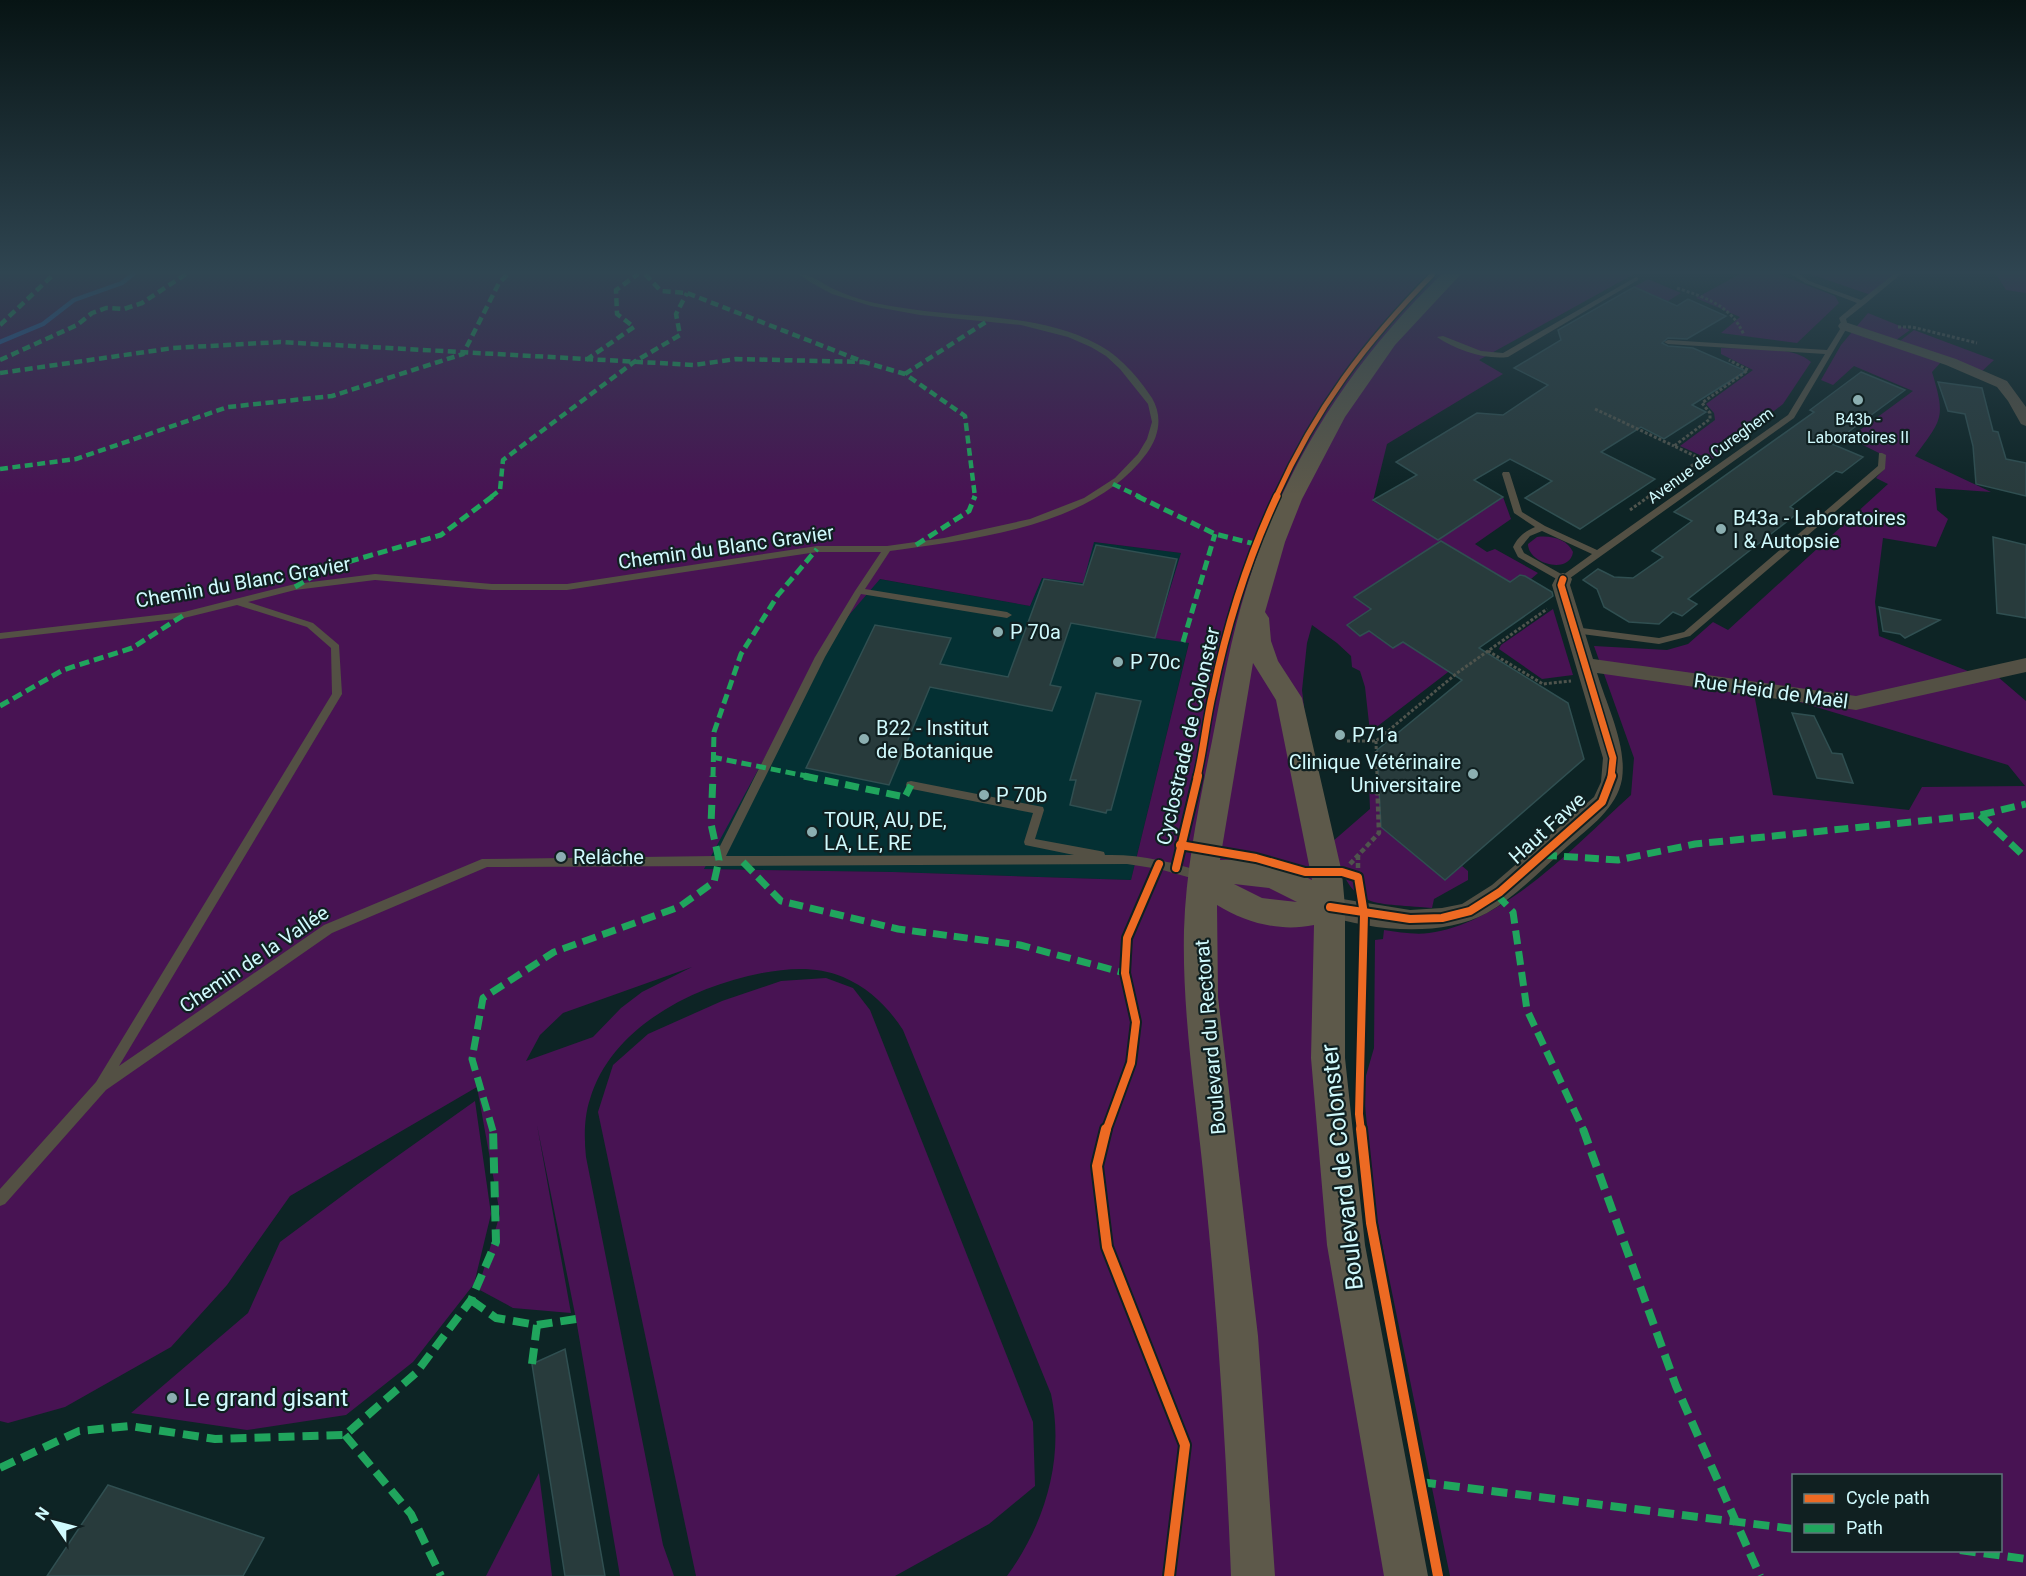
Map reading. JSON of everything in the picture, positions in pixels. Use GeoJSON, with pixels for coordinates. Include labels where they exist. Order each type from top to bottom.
{"type":"FeatureCollection","features":[{"type":"Feature","properties":{"kind":"main road","name":"Boulevard du Rectorat"},"geometry":{"type":"LineString","coordinates":[[1253,1576],[1239,1346],[1203,1003],[1200,933],[1202,876],[1239,666],[1259,586],[1293,497],[1327,430],[1383,348]]}},
{"type":"Feature","properties":{"kind":"main road","name":"Boulevard de Colonster"},"geometry":{"type":"LineString","coordinates":[[1259,586],[1257,638],[1276,680],[1289,698],[1334,873],[1330,907],[1327,1047],[1332,1123],[1346,1245],[1406,1576]]}},
{"type":"Feature","properties":{"kind":"main road"},"geometry":{"type":"LineString","coordinates":[[1202,876],[1231,899],[1263,911],[1307,916],[1330,907]]}},
{"type":"Feature","properties":{"kind":"street"},"geometry":{"type":"LineString","coordinates":[[1908,348],[1951,362],[2002,384],[2015,400],[2026,421]]}},
{"type":"Feature","properties":{"kind":"street","name":"Haut Fawe"},"geometry":{"type":"LineString","coordinates":[[1330,907],[1364,914],[1421,920],[1458,915],[1474,909],[1497,895],[1602,802],[1611,782],[1613,758],[1561,585],[1563,579]]}},
{"type":"Feature","properties":{"kind":"street","name":"Rue Heid de Maël"},"geometry":{"type":"LineString","coordinates":[[1585,665],[1856,703],[2026,665]]}},
{"type":"Feature","properties":{"kind":"lane","name":"Chemin du Blanc Gravier"},"geometry":{"type":"LineString","coordinates":[[0,636],[184,615],[295,587],[375,577],[492,587],[567,587],[817,549],[887,549],[1025,523],[1072,507],[1113,484],[1140,457],[1156,430],[1155,407],[1128,372],[1098,348]]}},
{"type":"Feature","properties":{"kind":"lane"},"geometry":{"type":"LineString","coordinates":[[1466,348],[1494,357],[1505,355],[1518,348]]}},
{"type":"Feature","properties":{"kind":"lane"},"geometry":{"type":"LineString","coordinates":[[1757,348],[1828,352]]}},
{"type":"Feature","properties":{"kind":"lane","name":"Avenue de Cureghem"},"geometry":{"type":"LineString","coordinates":[[1563,579],[1791,416],[1831,348]]}},
{"type":"Feature","properties":{"kind":"lane"},"geometry":{"type":"LineString","coordinates":[[1574,630],[1659,641],[1687,634],[1882,467],[1881,455]]}},
{"type":"Feature","properties":{"kind":"lane"},"geometry":{"type":"LineString","coordinates":[[1506,474],[1518,513],[1542,528],[1598,554]]}},
{"type":"Feature","properties":{"kind":"lane"},"geometry":{"type":"LineString","coordinates":[[1542,528],[1521,538],[1517,546],[1521,555],[1563,579]]}},
{"type":"Feature","properties":{"kind":"lane"},"geometry":{"type":"LineString","coordinates":[[719,860],[820,657],[887,549]]}},
{"type":"Feature","properties":{"kind":"lane"},"geometry":{"type":"LineString","coordinates":[[859,591],[1007,615]]}},
{"type":"Feature","properties":{"kind":"lane"},"geometry":{"type":"LineString","coordinates":[[100,1086],[337,694],[336,647],[310,625],[237,602]]}},
{"type":"Feature","properties":{"kind":"lane"},"geometry":{"type":"LineString","coordinates":[[911,785],[1039,810],[1029,842],[1159,864],[1202,876]]}},
{"type":"Feature","properties":{"kind":"lane","name":"Chemin de la Vallée"},"geometry":{"type":"LineString","coordinates":[[0,1198],[100,1086],[328,929],[486,862],[1127,859]]}},
{"type":"Feature","properties":{"kind":"path"},"geometry":{"type":"LineString","coordinates":[[1674,446],[1710,419],[1710,413],[1702,403],[1748,370],[1716,353],[1713,348]]}},
{"type":"Feature","properties":{"kind":"path"},"geometry":{"type":"LineString","coordinates":[[1595,409],[1718,467]]}},
{"type":"Feature","properties":{"kind":"path"},"geometry":{"type":"LineString","coordinates":[[1629,510],[1701,459]]}},
{"type":"Feature","properties":{"kind":"path"},"geometry":{"type":"LineString","coordinates":[[1347,741],[1376,741],[1488,651],[1554,604],[1566,602]]}},
{"type":"Feature","properties":{"kind":"path"},"geometry":{"type":"LineString","coordinates":[[1488,651],[1543,684]]}},
{"type":"Feature","properties":{"kind":"path"},"geometry":{"type":"LineString","coordinates":[[1334,873],[1359,855],[1379,833],[1376,741]]}},
{"type":"Feature","properties":{"kind":"path"},"geometry":{"type":"LineString","coordinates":[[1359,855],[1358,877],[1364,914]]}},
{"type":"Feature","properties":{"kind":"path"},"geometry":{"type":"LineString","coordinates":[[1334,873],[1358,877]]}},
{"type":"Feature","properties":{"kind":"shaded area"},"geometry":{"type":"Polygon","coordinates":[[[0,348],[1501,348],[1479,360],[1503,374],[1387,444],[1373,501],[1413,525],[1420,521],[1445,535],[1503,497],[1511,519],[1475,544],[1487,552],[1495,549],[1538,573],[1531,579],[1520,575],[1515,585],[1456,550],[1355,597],[1371,609],[1347,625],[1360,636],[1369,631],[1408,638],[1419,652],[1437,664],[1482,646],[1370,732],[1365,687],[1360,671],[1352,667],[1351,656],[1312,625],[1307,643],[1302,690],[1319,835],[1329,964],[1406,1576],[1007,1576],[1032,1535],[1049,1490],[1055,1442],[1055,1418],[1051,1394],[903,1030],[884,1006],[861,987],[843,977],[823,971],[803,969],[762,973],[736,979],[683,999],[636,1030],[617,1050],[601,1073],[588,1106],[585,1128],[586,1157],[663,1545],[674,1576],[620,1576],[576,1319],[537,1125],[571,1313],[513,1308],[478,1289],[500,1214],[477,1087],[290,1196],[227,1285],[171,1347],[65,1407],[8,1423],[0,1421],[0,348]],[[1094,542],[1083,583],[1042,578],[1030,606],[880,579],[831,636],[704,869],[893,872],[1131,880],[1189,643],[1155,638],[1181,553],[1094,542]],[[692,967],[563,1013],[540,1035],[526,1061],[593,1037],[621,1008],[642,992],[692,967]]]}},
{"type":"Feature","properties":{"kind":"shaded area"},"geometry":{"type":"Polygon","coordinates":[[[1721,348],[1781,350],[1811,362],[1783,404],[1711,460],[1680,446],[1715,420],[1714,413],[1706,404],[1753,370],[1721,354],[1721,348]]]}},
{"type":"Feature","properties":{"kind":"shaded area"},"geometry":{"type":"Polygon","coordinates":[[[1840,348],[1905,348],[1942,361],[1932,372],[1939,399],[1939,417],[1931,434],[1915,456],[1991,492],[1935,488],[1937,510],[1948,519],[1936,547],[1883,538],[1875,602],[1879,636],[1988,679],[1998,677],[2026,701],[2026,1576],[1450,1576],[1376,1214],[1363,1086],[1374,1048],[1375,940],[1383,939],[1384,930],[1429,933],[1457,926],[1485,914],[1538,879],[1631,795],[1634,758],[1594,646],[1667,650],[1688,644],[1713,622],[1728,630],[1888,484],[1876,478],[1885,468],[1885,456],[1849,438],[1913,391],[1854,366],[1833,385],[1821,380],[1840,348]],[[1753,688],[1773,795],[1909,810],[1922,787],[2025,786],[2008,765],[1753,688]]]}},
{"type":"Feature","properties":{"kind":"shaded area"},"geometry":{"type":"Polygon","coordinates":[[[1917,348],[1961,348],[1994,360],[1981,372],[1917,348]]]}},
{"type":"Feature","properties":{"kind":"shaded area"},"geometry":{"type":"Polygon","coordinates":[[[1537,537],[1553,537],[1563,541],[1573,552],[1570,559],[1557,565],[1535,557],[1528,544],[1537,537]]]}},
{"type":"Feature","properties":{"kind":"shaded area"},"geometry":{"type":"Polygon","coordinates":[[[1093,542],[1181,553],[1155,638],[1189,642],[1131,880],[893,872],[703,869],[831,636],[879,579],[1030,606],[1042,578],[1093,542]]]}},
{"type":"Feature","properties":{"kind":"shaded area"},"geometry":{"type":"Polygon","coordinates":[[[1553,609],[1573,675],[1542,679],[1499,649],[1501,645],[1553,609]]]}},
{"type":"Feature","properties":{"kind":"shaded area"},"geometry":{"type":"Polygon","coordinates":[[[1369,785],[1379,787],[1382,827],[1445,880],[1462,866],[1468,871],[1468,880],[1434,899],[1432,908],[1377,903],[1355,892],[1347,881],[1332,842],[1370,809],[1369,785]]]}},
{"type":"Feature","properties":{"kind":"shaded area"},"geometry":{"type":"Polygon","coordinates":[[[826,978],[853,988],[870,1010],[1033,1422],[1035,1486],[989,1524],[895,1576],[696,1576],[598,1112],[613,1065],[648,1034],[722,1001],[781,981],[826,978]]]}},
{"type":"Feature","properties":{"kind":"shaded area"},"geometry":{"type":"Polygon","coordinates":[[[475,1101],[491,1214],[474,1284],[413,1362],[346,1415],[247,1430],[131,1413],[248,1313],[280,1242],[475,1101]]]}},
{"type":"Feature","properties":{"kind":"shaded area"},"geometry":{"type":"Polygon","coordinates":[[[539,1473],[552,1576],[486,1576],[539,1473]]]}},
{"type":"Feature","properties":{"kind":"building"},"geometry":{"type":"Polygon","coordinates":[[[1548,348],[1687,348],[1746,371],[1692,405],[1706,412],[1664,439],[1641,427],[1601,452],[1655,479],[1580,529],[1525,498],[1552,481],[1510,459],[1474,480],[1503,497],[1438,540],[1373,500],[1417,475],[1396,462],[1477,413],[1503,415],[1548,385],[1514,368],[1548,348]]]}},
{"type":"Feature","properties":{"kind":"building"},"geometry":{"type":"Polygon","coordinates":[[[1861,372],[1905,390],[1832,444],[1863,457],[1842,473],[1836,471],[1790,507],[1799,512],[1688,599],[1697,604],[1682,616],[1673,612],[1659,624],[1629,622],[1604,607],[1597,589],[1583,580],[1598,569],[1614,577],[1633,578],[1663,557],[1652,551],[1692,521],[1674,512],[1814,412],[1810,410],[1861,372]]]}},
{"type":"Feature","properties":{"kind":"building"},"geometry":{"type":"Polygon","coordinates":[[[1938,382],[1982,388],[1993,431],[1998,432],[2006,459],[2026,463],[2026,496],[1976,484],[1973,446],[1965,414],[1948,411],[1938,382]]]}},
{"type":"Feature","properties":{"kind":"building"},"geometry":{"type":"Polygon","coordinates":[[[1993,537],[2026,545],[2026,618],[1997,613],[1993,537]]]}},
{"type":"Feature","properties":{"kind":"building","name":"Clinique Vétérinaire Universitaire"},"geometry":{"type":"Polygon","coordinates":[[[1441,541],[1510,582],[1520,575],[1525,576],[1552,592],[1553,596],[1479,648],[1568,703],[1584,759],[1445,880],[1381,827],[1377,750],[1462,680],[1403,642],[1393,648],[1369,631],[1360,636],[1347,625],[1371,609],[1354,597],[1441,541]]]}},
{"type":"Feature","properties":{"kind":"building"},"geometry":{"type":"Polygon","coordinates":[[[1096,545],[1177,559],[1155,638],[1071,623],[1050,685],[1061,687],[1052,711],[930,687],[889,785],[806,768],[875,625],[951,638],[940,664],[1008,677],[1044,579],[1083,585],[1096,545]]]}},
{"type":"Feature","properties":{"kind":"building"},"geometry":{"type":"Polygon","coordinates":[[[1879,607],[1940,620],[1905,638],[1900,634],[1883,631],[1879,607]]]}},
{"type":"Feature","properties":{"kind":"building"},"geometry":{"type":"Polygon","coordinates":[[[1096,693],[1141,701],[1111,810],[1107,810],[1106,813],[1070,805],[1076,780],[1070,780],[1096,693]]]}},
{"type":"Feature","properties":{"kind":"building"},"geometry":{"type":"Polygon","coordinates":[[[1792,713],[1814,716],[1832,753],[1842,754],[1853,783],[1817,778],[1792,713]]]}},
{"type":"Feature","properties":{"kind":"building"},"geometry":{"type":"Polygon","coordinates":[[[565,1349],[605,1576],[565,1576],[532,1364],[565,1349]]]}},
{"type":"Feature","properties":{"kind":"building"},"geometry":{"type":"Polygon","coordinates":[[[108,1485],[264,1538],[243,1576],[47,1576],[108,1485]]]}},
{"type":"Feature","properties":{"kind":"marked path"},"geometry":{"type":"LineString","coordinates":[[0,360],[27,348]]}},
{"type":"Feature","properties":{"kind":"marked path"},"geometry":{"type":"LineString","coordinates":[[0,373],[181,348]]}},
{"type":"Feature","properties":{"kind":"marked path"},"geometry":{"type":"LineString","coordinates":[[380,348],[694,365],[736,359],[864,362]]}},
{"type":"Feature","properties":{"kind":"marked path"},"geometry":{"type":"LineString","coordinates":[[0,469],[76,459],[228,407],[332,396],[463,354],[466,348]]}},
{"type":"Feature","properties":{"kind":"marked path"},"geometry":{"type":"LineString","coordinates":[[586,360],[604,348]]}},
{"type":"Feature","properties":{"kind":"marked path"},"geometry":{"type":"LineString","coordinates":[[295,587],[327,568],[441,535],[500,490],[503,460],[634,362],[659,348]]}},
{"type":"Feature","properties":{"kind":"marked path"},"geometry":{"type":"LineString","coordinates":[[827,348],[905,374],[965,416],[975,497],[969,511],[916,545]]}},
{"type":"Feature","properties":{"kind":"marked path"},"geometry":{"type":"LineString","coordinates":[[905,374],[946,348]]}},
{"type":"Feature","properties":{"kind":"marked path"},"geometry":{"type":"LineString","coordinates":[[1113,484],[1215,534],[1255,544]]}},
{"type":"Feature","properties":{"kind":"marked path"},"geometry":{"type":"LineString","coordinates":[[1183,642],[1215,534]]}},
{"type":"Feature","properties":{"kind":"marked path"},"geometry":{"type":"LineString","coordinates":[[0,1468],[79,1431],[130,1426],[215,1439],[345,1435],[416,1373],[471,1300],[496,1242],[493,1129],[472,1059],[483,998],[554,952],[679,907],[714,882],[719,860],[711,824],[714,732],[741,654],[778,595],[817,549]]}},
{"type":"Feature","properties":{"kind":"marked path"},"geometry":{"type":"LineString","coordinates":[[0,706],[63,670],[132,648],[184,615]]}},
{"type":"Feature","properties":{"kind":"marked path"},"geometry":{"type":"LineString","coordinates":[[712,757],[905,797],[911,785]]}},
{"type":"Feature","properties":{"kind":"marked path"},"geometry":{"type":"LineString","coordinates":[[1543,855],[1618,860],[1695,844],[1980,815],[2026,804]]}},
{"type":"Feature","properties":{"kind":"marked path"},"geometry":{"type":"LineString","coordinates":[[1980,815],[2026,858]]}},
{"type":"Feature","properties":{"kind":"marked path"},"geometry":{"type":"LineString","coordinates":[[743,862],[781,901],[898,929],[1020,945],[1125,973]]}},
{"type":"Feature","properties":{"kind":"marked path"},"geometry":{"type":"LineString","coordinates":[[1497,895],[1513,912],[1527,1010],[1586,1135],[1676,1386],[1760,1576]]}},
{"type":"Feature","properties":{"kind":"marked path"},"geometry":{"type":"LineString","coordinates":[[471,1300],[496,1318],[537,1325],[576,1319]]}},
{"type":"Feature","properties":{"kind":"marked path"},"geometry":{"type":"LineString","coordinates":[[532,1364],[537,1325]]}},
{"type":"Feature","properties":{"kind":"marked path"},"geometry":{"type":"LineString","coordinates":[[345,1435],[411,1514],[441,1576]]}},
{"type":"Feature","properties":{"kind":"marked path"},"geometry":{"type":"LineString","coordinates":[[1420,1482],[1792,1529]]}},
{"type":"Feature","properties":{"kind":"marked path"},"geometry":{"type":"LineString","coordinates":[[1975,1552],[2026,1559]]}},
{"type":"Feature","properties":{"kind":"cycle path","name":"Cyclostrade de Colonster"},"geometry":{"type":"LineString","coordinates":[[1176,868],[1198,775],[1213,690],[1228,630],[1246,573],[1291,465],[1319,414],[1366,348]]}},
{"type":"Feature","properties":{"kind":"cycle path"},"geometry":{"type":"LineString","coordinates":[[1330,907],[1377,916],[1426,920],[1470,911],[1500,892],[1602,802],[1611,782],[1613,758],[1561,585],[1563,579]]}},
{"type":"Feature","properties":{"kind":"cycle path","name":"Cyclostrade de Colonster"},"geometry":{"type":"LineString","coordinates":[[1180,845],[1256,858],[1305,872],[1342,872],[1358,877],[1364,914],[1359,1114],[1371,1223],[1438,1576]]}},
{"type":"Feature","properties":{"kind":"cycle path"},"geometry":{"type":"LineString","coordinates":[[1159,864],[1127,938],[1125,973],[1136,1022],[1131,1063],[1109,1117],[1097,1166],[1107,1247],[1185,1445],[1169,1576]]}},
{"type":"Feature","properties":{"kind":"place","name":"B43b - Laboratoires II"},"geometry":{"type":"Point","coordinates":[1858,400]}},
{"type":"Feature","properties":{"kind":"place","name":"B43a - Laboratoires I & Autopsie"},"geometry":{"type":"Point","coordinates":[1721,529]}},
{"type":"Feature","properties":{"kind":"place","name":"P 70a"},"geometry":{"type":"Point","coordinates":[998,632]}},
{"type":"Feature","properties":{"kind":"place","name":"P 70c"},"geometry":{"type":"Point","coordinates":[1118,662]}},
{"type":"Feature","properties":{"kind":"place","name":"P71a"},"geometry":{"type":"Point","coordinates":[1340,735]}},
{"type":"Feature","properties":{"kind":"place","name":"B22 - Institut de Botanique"},"geometry":{"type":"Point","coordinates":[864,739]}},
{"type":"Feature","properties":{"kind":"place","name":"Clinique Vétérinaire Universitaire"},"geometry":{"type":"Point","coordinates":[1473,774]}},
{"type":"Feature","properties":{"kind":"place","name":"P 70b"},"geometry":{"type":"Point","coordinates":[984,795]}},
{"type":"Feature","properties":{"kind":"place","name":"TOUR, AU, DE, LA, LE, RE"},"geometry":{"type":"Point","coordinates":[812,832]}},
{"type":"Feature","properties":{"kind":"place","name":"Relâche"},"geometry":{"type":"Point","coordinates":[561,857]}},
{"type":"Feature","properties":{"kind":"place","name":"Le grand gisant"},"geometry":{"type":"Point","coordinates":[172,1398]}}]}
